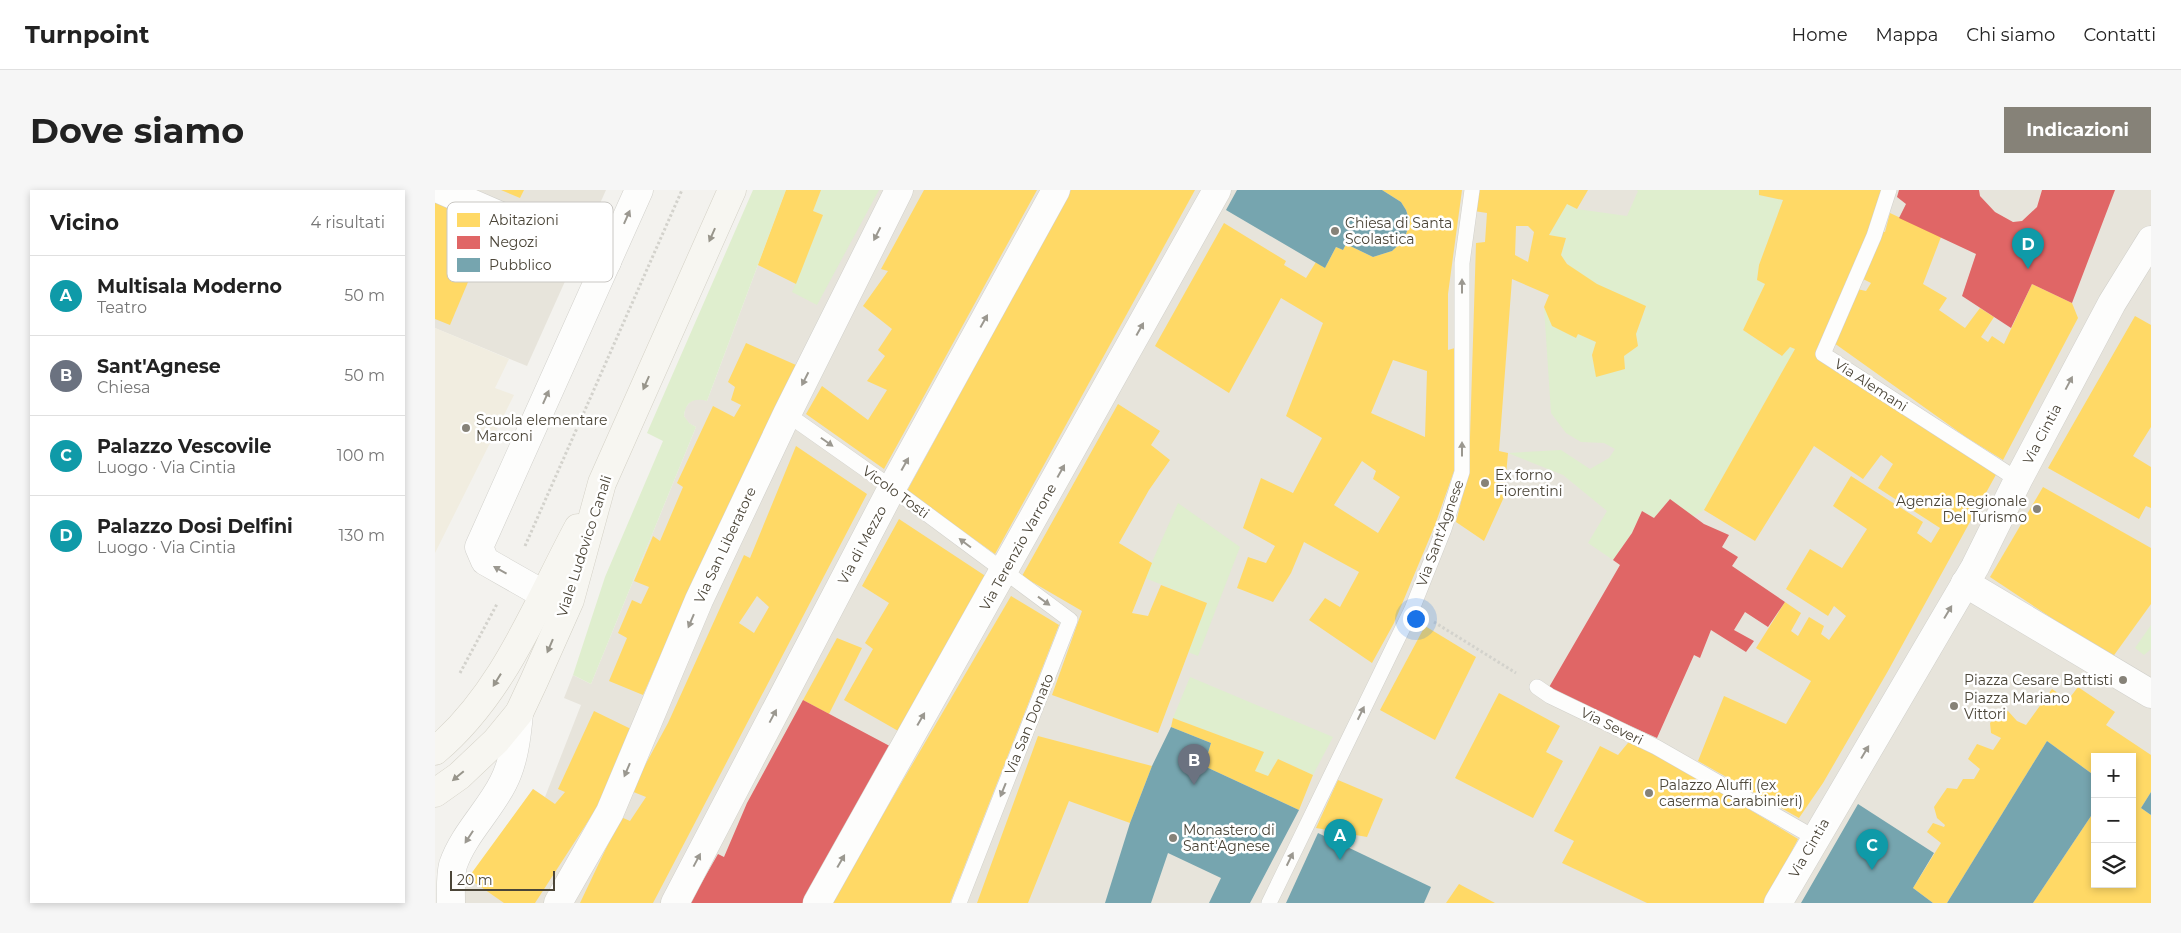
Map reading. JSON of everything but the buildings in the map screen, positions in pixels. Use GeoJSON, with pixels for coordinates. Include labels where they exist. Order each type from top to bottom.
{"type":"FeatureCollection","features":[{"type":"Feature","properties":{"kind":"street"},"geometry":{"type":"LineString","coordinates":[[441,190],[469,202]]}},
{"type":"Feature","properties":{"kind":"street"},"geometry":{"type":"LineString","coordinates":[[613,248],[639,190]]}},
{"type":"Feature","properties":{"kind":"street","name":"Viale Ludovico Canali"},"geometry":{"type":"LineString","coordinates":[[435,794],[469,767],[496,741],[519,713],[570,600],[603,483],[732,190]]}},
{"type":"Feature","properties":{"kind":"street","name":"Via San Liberatore"},"geometry":{"type":"LineString","coordinates":[[558,903],[610,812],[699,600],[787,414],[899,190]]}},
{"type":"Feature","properties":{"kind":"street","name":"Via di Mezzo"},"geometry":{"type":"LineString","coordinates":[[675,903],[892,488],[1056,190]]}},
{"type":"Feature","properties":{"kind":"street","name":"Via Terenzio Varrone"},"geometry":{"type":"LineString","coordinates":[[817,903],[1004,573],[1217,190]]}},
{"type":"Feature","properties":{"kind":"street","name":"Via Cintia"},"geometry":{"type":"LineString","coordinates":[[1777,903],[1970,575],[2112,303],[2151,240]]}},
{"type":"Feature","properties":{"kind":"street"},"geometry":{"type":"LineString","coordinates":[[543,594],[485,561],[479,547],[598,282]]}},
{"type":"Feature","properties":{"kind":"street"},"geometry":{"type":"LineString","coordinates":[[435,751],[453,736],[484,701],[513,654],[603,483]]}},
{"type":"Feature","properties":{"kind":"street"},"geometry":{"type":"LineString","coordinates":[[1970,575],[2105,667],[2151,694]]}},
{"type":"Feature","properties":{"kind":"street"},"geometry":{"type":"LineString","coordinates":[[451,903],[450,885],[453,865],[461,849],[504,782],[516,743],[519,713]]}},
{"type":"Feature","properties":{"kind":"lane","name":"Via Sant'Agnese"},"geometry":{"type":"LineString","coordinates":[[1269,903],[1412,609],[1444,529],[1462,472],[1462,264],[1472,190]]}},
{"type":"Feature","properties":{"kind":"lane","name":"Via Alemani"},"geometry":{"type":"LineString","coordinates":[[1889,190],[1874,236],[1823,354],[2018,480]]}},
{"type":"Feature","properties":{"kind":"lane","name":"Vicolo Tosti"},"geometry":{"type":"LineString","coordinates":[[787,414],[892,488],[1004,573]]}},
{"type":"Feature","properties":{"kind":"lane","name":"Via San Donato"},"geometry":{"type":"LineString","coordinates":[[959,903],[1070,620],[1004,573]]}},
{"type":"Feature","properties":{"kind":"lane","name":"Via Severi"},"geometry":{"type":"LineString","coordinates":[[1537,687],[1550,696],[1656,747],[1815,838]]}},
{"type":"Feature","properties":{"kind":"path"},"geometry":{"type":"LineString","coordinates":[[484,701],[454,684],[512,576],[682,190]]}},
{"type":"Feature","properties":{"kind":"path"},"geometry":{"type":"LineString","coordinates":[[1412,609],[1537,687]]}},
{"type":"Feature","properties":{"kind":"shaded area"},"geometry":{"type":"Polygon","coordinates":[[[435,190],[606,190],[601,202],[447,202],[447,282],[565,282],[527,366],[435,328],[435,190]]]}},
{"type":"Feature","properties":{"kind":"shaded area"},"geometry":{"type":"Polygon","coordinates":[[[786,190],[2151,190],[2151,903],[451,903],[533,789],[545,797],[581,705],[564,698],[573,675],[591,684],[696,427],[688,423],[684,416],[685,408],[691,401],[699,398],[707,401],[786,190]]]}},
{"type":"Feature","properties":{"kind":"shaded area","name":"Scuola elementare Marconi"},"geometry":{"type":"Polygon","coordinates":[[[435,328],[509,359],[495,388],[514,395],[435,553],[435,328]]]}},
{"type":"Feature","properties":{"kind":"green space"},"geometry":{"type":"Polygon","coordinates":[[[753,190],[786,190],[707,401],[694,400],[686,407],[684,416],[689,423],[696,427],[591,684],[573,675],[605,577],[663,441],[647,433],[753,190]]]}},
{"type":"Feature","properties":{"kind":"green space"},"geometry":{"type":"Polygon","coordinates":[[[821,190],[879,190],[817,305],[792,292],[823,215],[813,211],[821,190]]]}},
{"type":"Feature","properties":{"kind":"green space"},"geometry":{"type":"Polygon","coordinates":[[[1636,190],[1759,190],[1759,195],[1783,200],[1759,265],[1757,280],[1765,284],[1743,330],[1781,356],[1790,347],[1795,349],[1704,510],[1693,517],[1670,499],[1654,518],[1642,511],[1632,533],[1613,560],[1588,543],[1607,511],[1563,475],[1508,453],[1561,450],[1590,469],[1609,458],[1615,449],[1604,443],[1581,442],[1566,433],[1551,413],[1544,307],[1553,326],[1576,338],[1578,334],[1596,342],[1592,355],[1596,376],[1625,369],[1624,356],[1638,346],[1636,334],[1646,307],[1599,286],[1577,272],[1561,255],[1566,238],[1549,235],[1567,204],[1577,209],[1627,216],[1638,191],[1636,190]]]}},
{"type":"Feature","properties":{"kind":"green space"},"geometry":{"type":"Polygon","coordinates":[[[1178,503],[1240,547],[1198,656],[1188,652],[1207,603],[1145,578],[1178,503]]]}},
{"type":"Feature","properties":{"kind":"green space"},"geometry":{"type":"Polygon","coordinates":[[[2151,625],[2151,649],[2144,655],[2135,648],[2151,625]]]}},
{"type":"Feature","properties":{"kind":"green space"},"geometry":{"type":"Polygon","coordinates":[[[1190,677],[1333,737],[1313,775],[1278,759],[1268,776],[1255,771],[1263,752],[1173,718],[1190,677]]]}},
{"type":"Feature","properties":{"kind":"place","name":"Chiesa di Santa Scolastica"},"geometry":{"type":"Point","coordinates":[1335,231]}},
{"type":"Feature","properties":{"kind":"place","name":"Palazzo Dosi Delfini"},"geometry":{"type":"Point","coordinates":[2028,269]}},
{"type":"Feature","properties":{"kind":"place","name":"Scuola elementare Marconi"},"geometry":{"type":"Point","coordinates":[466,428]}},
{"type":"Feature","properties":{"kind":"place","name":"Ex forno Fiorentini"},"geometry":{"type":"Point","coordinates":[1485,483]}},
{"type":"Feature","properties":{"kind":"place","name":"Agenzia Regionale Del Turismo"},"geometry":{"type":"Point","coordinates":[2037,509]}},
{"type":"Feature","properties":{"kind":"place","name":"Piazza Cesare Battisti"},"geometry":{"type":"Point","coordinates":[2123,680]}},
{"type":"Feature","properties":{"kind":"place","name":"Piazza Mariano Vittori"},"geometry":{"type":"Point","coordinates":[1954,706]}},
{"type":"Feature","properties":{"kind":"place","name":"Sant'Agnese"},"geometry":{"type":"Point","coordinates":[1194,785]}},
{"type":"Feature","properties":{"kind":"place","name":"Palazzo Aluffi (ex caserma Carabinieri)"},"geometry":{"type":"Point","coordinates":[1649,793]}},
{"type":"Feature","properties":{"kind":"place","name":"Monastero di Sant'Agnese"},"geometry":{"type":"Point","coordinates":[1173,838]}},
{"type":"Feature","properties":{"kind":"place","name":"Multisala Moderno"},"geometry":{"type":"Point","coordinates":[1340,860]}},
{"type":"Feature","properties":{"kind":"place","name":"Palazzo Vescovile"},"geometry":{"type":"Point","coordinates":[1872,870]}}]}
